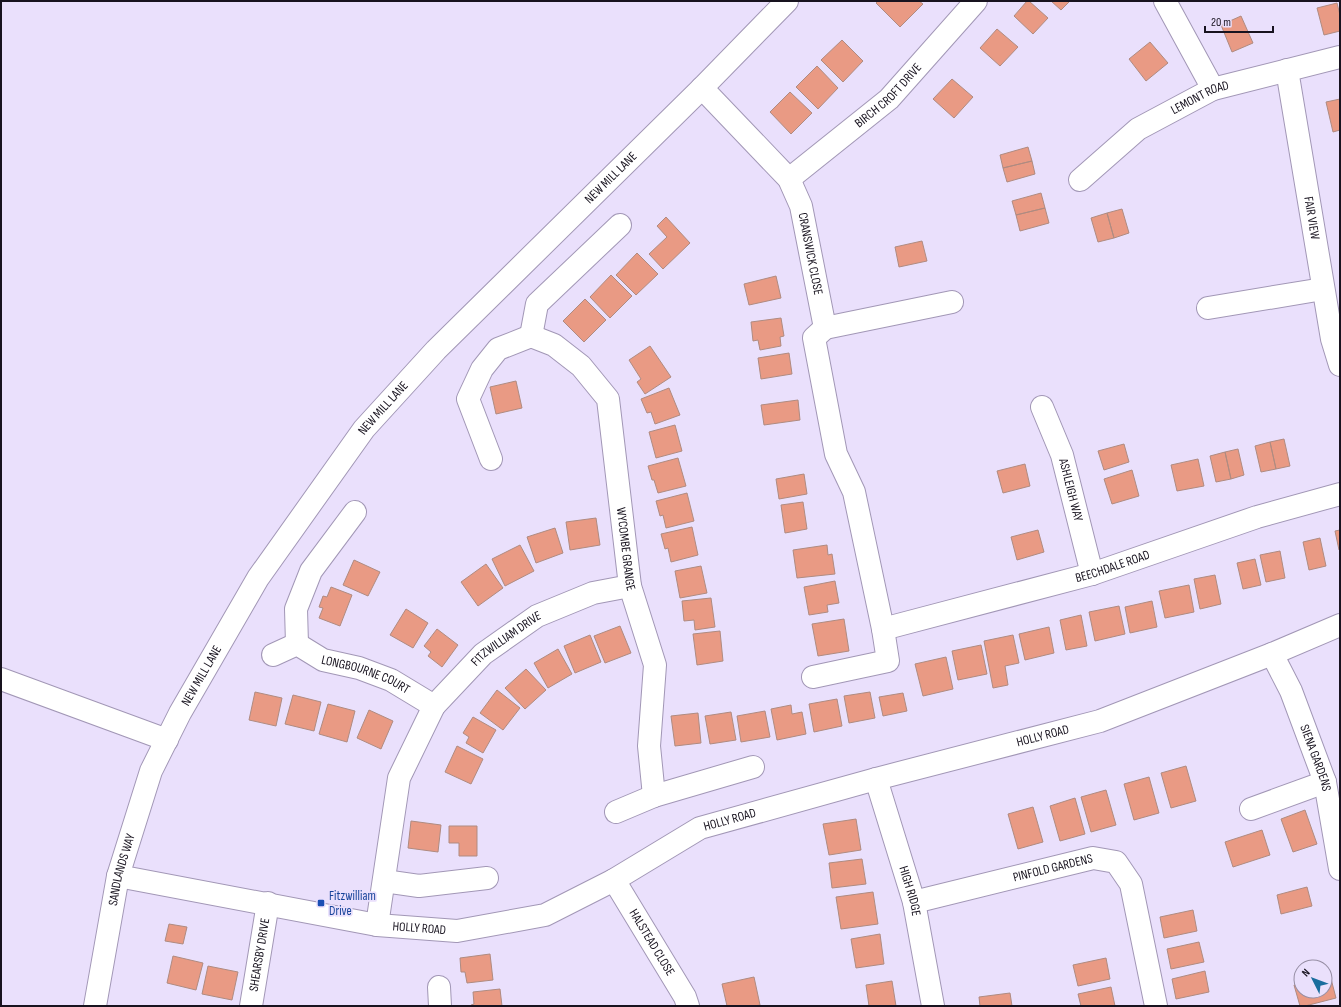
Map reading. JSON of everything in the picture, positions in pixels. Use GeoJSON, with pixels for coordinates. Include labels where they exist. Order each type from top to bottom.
{"type":"FeatureCollection","features":[{"type":"Feature","properties":{"kind":"street","name":"NEW MILL LANE"},"geometry":{"type":"LineString","coordinates":[[167,740],[180,713],[258,578],[364,429],[436,350],[702,88],[787,1]]}},
{"type":"Feature","properties":{"kind":"street","name":"BIRCH CROFT DRIVE"},"geometry":{"type":"LineString","coordinates":[[788,179],[889,99],[976,1]]}},
{"type":"Feature","properties":{"kind":"street"},"geometry":{"type":"LineString","coordinates":[[1165,1],[1213,89]]}},
{"type":"Feature","properties":{"kind":"street","name":"LEMONT ROAD"},"geometry":{"type":"LineString","coordinates":[[1080,180],[1138,129],[1213,89],[1340,58]]}},
{"type":"Feature","properties":{"kind":"street","name":"FAIR VIEW"},"geometry":{"type":"LineString","coordinates":[[1287,70],[1323,289],[1332,339],[1340,365]]}},
{"type":"Feature","properties":{"kind":"street","name":"CRANSWICK CLOSE"},"geometry":{"type":"LineString","coordinates":[[702,88],[788,179],[801,206],[825,328]]}},
{"type":"Feature","properties":{"kind":"street"},"geometry":{"type":"LineString","coordinates":[[491,458],[468,399],[482,369],[498,349],[531,336],[537,304],[620,225]]}},
{"type":"Feature","properties":{"kind":"street"},"geometry":{"type":"LineString","coordinates":[[1208,308],[1323,289]]}},
{"type":"Feature","properties":{"kind":"street"},"geometry":{"type":"LineString","coordinates":[[813,677],[888,661],[883,629],[854,492],[836,454],[814,338],[825,328],[952,302]]}},
{"type":"Feature","properties":{"kind":"street","name":"WYCOMBE GRANGE"},"geometry":{"type":"LineString","coordinates":[[531,336],[554,345],[581,366],[608,399],[630,586],[655,665],[649,746],[654,796]]}},
{"type":"Feature","properties":{"kind":"street","name":"ASHLEIGH WAY"},"geometry":{"type":"LineString","coordinates":[[1042,407],[1062,455],[1092,574]]}},
{"type":"Feature","properties":{"kind":"street","name":"BEECHDALE ROAD"},"geometry":{"type":"LineString","coordinates":[[883,629],[1092,574],[1257,517],[1340,494]]}},
{"type":"Feature","properties":{"kind":"street"},"geometry":{"type":"LineString","coordinates":[[273,655],[297,644],[296,608],[311,570],[355,512]]}},
{"type":"Feature","properties":{"kind":"street","name":"FITZWILLIAM DRIVE"},"geometry":{"type":"LineString","coordinates":[[377,925],[399,778],[434,706],[483,654],[537,616],[593,593],[630,586]]}},
{"type":"Feature","properties":{"kind":"street","name":"HOLLY ROAD"},"geometry":{"type":"LineString","coordinates":[[118,876],[268,903],[377,925],[457,931],[545,915],[614,880],[700,828],[876,779],[1100,721],[1272,654],[1340,625]]}},
{"type":"Feature","properties":{"kind":"street","name":"LONGBOURNE COURT"},"geometry":{"type":"LineString","coordinates":[[297,644],[323,660],[359,668],[391,680],[434,706]]}},
{"type":"Feature","properties":{"kind":"street","name":"SIENA GARDENS"},"geometry":{"type":"LineString","coordinates":[[1272,654],[1290,691],[1325,782],[1340,869]]}},
{"type":"Feature","properties":{"kind":"street"},"geometry":{"type":"LineString","coordinates":[[1,679],[167,740]]}},
{"type":"Feature","properties":{"kind":"street","name":"SANDLANDS WAY"},"geometry":{"type":"LineString","coordinates":[[95,1006],[118,876],[151,771],[167,740]]}},
{"type":"Feature","properties":{"kind":"street"},"geometry":{"type":"LineString","coordinates":[[616,812],[654,796],[753,767]]}},
{"type":"Feature","properties":{"kind":"street","name":"HIGH RIDGE"},"geometry":{"type":"LineString","coordinates":[[876,779],[914,902],[932,1006]]}},
{"type":"Feature","properties":{"kind":"street"},"geometry":{"type":"LineString","coordinates":[[1251,809],[1325,782]]}},
{"type":"Feature","properties":{"kind":"street","name":"PINFOLD GARDENS"},"geometry":{"type":"LineString","coordinates":[[914,902],[1093,858],[1116,862],[1131,884],[1156,1006]]}},
{"type":"Feature","properties":{"kind":"street"},"geometry":{"type":"LineString","coordinates":[[384,881],[419,886],[487,878]]}},
{"type":"Feature","properties":{"kind":"street","name":"HALSTEAD CLOSE"},"geometry":{"type":"LineString","coordinates":[[614,880],[685,997],[688,1006]]}},
{"type":"Feature","properties":{"kind":"street","name":"SHEARSBY DRIVE"},"geometry":{"type":"LineString","coordinates":[[251,1006],[268,903]]}},
{"type":"Feature","properties":{"kind":"building"},"geometry":{"type":"Polygon","coordinates":[[[878,1],[919,1],[923,4],[900,27],[876,3],[878,1]]]}},
{"type":"Feature","properties":{"kind":"building"},"geometry":{"type":"Polygon","coordinates":[[[1027,1],[1029,1],[1048,18],[1033,34],[1014,16],[1027,1]]]}},
{"type":"Feature","properties":{"kind":"building"},"geometry":{"type":"Polygon","coordinates":[[[1051,1],[1070,1],[1061,10],[1051,1]]]}},
{"type":"Feature","properties":{"kind":"building"},"geometry":{"type":"Polygon","coordinates":[[[1337,3],[1340,15],[1340,31],[1324,35],[1317,8],[1337,3]]]}},
{"type":"Feature","properties":{"kind":"building"},"geometry":{"type":"Polygon","coordinates":[[[1241,16],[1253,43],[1232,52],[1221,25],[1241,16]]]}},
{"type":"Feature","properties":{"kind":"building"},"geometry":{"type":"Polygon","coordinates":[[[997,29],[1018,47],[1000,66],[980,48],[997,29]]]}},
{"type":"Feature","properties":{"kind":"building"},"geometry":{"type":"Polygon","coordinates":[[[842,40],[863,61],[843,82],[821,60],[842,40]]]}},
{"type":"Feature","properties":{"kind":"building"},"geometry":{"type":"Polygon","coordinates":[[[1150,42],[1168,63],[1146,81],[1129,59],[1150,42]]]}},
{"type":"Feature","properties":{"kind":"building"},"geometry":{"type":"Polygon","coordinates":[[[817,66],[838,88],[818,109],[796,87],[817,66]]]}},
{"type":"Feature","properties":{"kind":"building"},"geometry":{"type":"Polygon","coordinates":[[[952,79],[973,97],[954,118],[933,99],[952,79]]]}},
{"type":"Feature","properties":{"kind":"building"},"geometry":{"type":"Polygon","coordinates":[[[790,92],[812,113],[791,134],[770,112],[790,92]]]}},
{"type":"Feature","properties":{"kind":"building"},"geometry":{"type":"Polygon","coordinates":[[[1340,99],[1340,130],[1333,132],[1326,102],[1340,99]]]}},
{"type":"Feature","properties":{"kind":"building"},"geometry":{"type":"Polygon","coordinates":[[[1028,147],[1032,161],[1003,168],[1000,155],[1028,147]]]}},
{"type":"Feature","properties":{"kind":"building"},"geometry":{"type":"Polygon","coordinates":[[[1032,161],[1035,174],[1007,182],[1003,168],[1032,161]]]}},
{"type":"Feature","properties":{"kind":"building"},"geometry":{"type":"Polygon","coordinates":[[[1041,193],[1045,208],[1016,215],[1012,201],[1041,193]]]}},
{"type":"Feature","properties":{"kind":"building"},"geometry":{"type":"Polygon","coordinates":[[[1045,208],[1049,223],[1020,231],[1016,215],[1045,208]]]}},
{"type":"Feature","properties":{"kind":"building"},"geometry":{"type":"Polygon","coordinates":[[[1122,209],[1129,233],[1114,238],[1107,213],[1122,209]]]}},
{"type":"Feature","properties":{"kind":"building"},"geometry":{"type":"Polygon","coordinates":[[[1107,213],[1114,238],[1098,242],[1091,218],[1107,213]]]}},
{"type":"Feature","properties":{"kind":"building"},"geometry":{"type":"Polygon","coordinates":[[[666,217],[690,243],[663,269],[649,254],[667,237],[657,226],[666,217]]]}},
{"type":"Feature","properties":{"kind":"building"},"geometry":{"type":"Polygon","coordinates":[[[922,241],[927,261],[899,267],[895,247],[922,241]]]}},
{"type":"Feature","properties":{"kind":"building"},"geometry":{"type":"Polygon","coordinates":[[[637,253],[658,274],[636,295],[616,275],[637,253]]]}},
{"type":"Feature","properties":{"kind":"building"},"geometry":{"type":"Polygon","coordinates":[[[611,275],[632,296],[610,318],[590,297],[611,275]]]}},
{"type":"Feature","properties":{"kind":"building"},"geometry":{"type":"Polygon","coordinates":[[[776,276],[781,298],[749,305],[744,284],[776,276]]]}},
{"type":"Feature","properties":{"kind":"building"},"geometry":{"type":"Polygon","coordinates":[[[585,299],[606,320],[584,342],[563,321],[585,299]]]}},
{"type":"Feature","properties":{"kind":"building"},"geometry":{"type":"Polygon","coordinates":[[[781,318],[784,336],[780,337],[781,346],[760,350],[758,340],[753,341],[751,322],[781,318]]]}},
{"type":"Feature","properties":{"kind":"building"},"geometry":{"type":"Polygon","coordinates":[[[650,346],[671,377],[645,394],[637,382],[641,379],[629,360],[650,346]]]}},
{"type":"Feature","properties":{"kind":"building"},"geometry":{"type":"Polygon","coordinates":[[[789,353],[792,374],[761,379],[758,358],[789,353]]]}},
{"type":"Feature","properties":{"kind":"building"},"geometry":{"type":"Polygon","coordinates":[[[516,381],[522,408],[496,414],[490,387],[516,381]]]}},
{"type":"Feature","properties":{"kind":"building"},"geometry":{"type":"Polygon","coordinates":[[[669,388],[680,415],[655,424],[651,412],[647,413],[641,399],[669,388]]]}},
{"type":"Feature","properties":{"kind":"building"},"geometry":{"type":"Polygon","coordinates":[[[798,400],[800,420],[764,425],[761,405],[798,400]]]}},
{"type":"Feature","properties":{"kind":"building"},"geometry":{"type":"Polygon","coordinates":[[[675,425],[682,451],[656,458],[649,432],[675,425]]]}},
{"type":"Feature","properties":{"kind":"building"},"geometry":{"type":"Polygon","coordinates":[[[1284,439],[1290,466],[1276,469],[1270,442],[1284,439]]]}},
{"type":"Feature","properties":{"kind":"building"},"geometry":{"type":"Polygon","coordinates":[[[1270,442],[1276,469],[1261,472],[1255,446],[1270,442]]]}},
{"type":"Feature","properties":{"kind":"building"},"geometry":{"type":"Polygon","coordinates":[[[1124,444],[1129,462],[1104,470],[1098,451],[1124,444]]]}},
{"type":"Feature","properties":{"kind":"building"},"geometry":{"type":"Polygon","coordinates":[[[1238,449],[1244,475],[1231,479],[1225,452],[1238,449]]]}},
{"type":"Feature","properties":{"kind":"building"},"geometry":{"type":"Polygon","coordinates":[[[1225,452],[1231,479],[1216,482],[1210,456],[1225,452]]]}},
{"type":"Feature","properties":{"kind":"building"},"geometry":{"type":"Polygon","coordinates":[[[678,458],[686,486],[658,493],[648,466],[678,458]]]}},
{"type":"Feature","properties":{"kind":"building"},"geometry":{"type":"Polygon","coordinates":[[[1198,459],[1204,486],[1177,491],[1171,465],[1198,459]]]}},
{"type":"Feature","properties":{"kind":"building"},"geometry":{"type":"Polygon","coordinates":[[[1025,464],[1030,486],[1003,493],[997,471],[1025,464]]]}},
{"type":"Feature","properties":{"kind":"building"},"geometry":{"type":"Polygon","coordinates":[[[1132,470],[1139,496],[1112,504],[1104,479],[1132,470]]]}},
{"type":"Feature","properties":{"kind":"building"},"geometry":{"type":"Polygon","coordinates":[[[804,474],[807,494],[779,499],[776,479],[804,474]]]}},
{"type":"Feature","properties":{"kind":"building"},"geometry":{"type":"Polygon","coordinates":[[[687,493],[694,521],[666,528],[663,515],[660,516],[656,501],[687,493]]]}},
{"type":"Feature","properties":{"kind":"building"},"geometry":{"type":"Polygon","coordinates":[[[803,502],[807,529],[785,533],[781,505],[803,502]]]}},
{"type":"Feature","properties":{"kind":"building"},"geometry":{"type":"Polygon","coordinates":[[[596,518],[600,545],[570,550],[566,522],[596,518]]]}},
{"type":"Feature","properties":{"kind":"building"},"geometry":{"type":"Polygon","coordinates":[[[692,527],[698,555],[671,562],[668,548],[665,549],[661,534],[692,527]]]}},
{"type":"Feature","properties":{"kind":"building"},"geometry":{"type":"Polygon","coordinates":[[[555,528],[563,553],[536,563],[527,537],[555,528]]]}},
{"type":"Feature","properties":{"kind":"building"},"geometry":{"type":"Polygon","coordinates":[[[1038,530],[1044,552],[1017,560],[1011,537],[1038,530]]]}},
{"type":"Feature","properties":{"kind":"building"},"geometry":{"type":"Polygon","coordinates":[[[1340,530],[1340,550],[1339,550],[1335,531],[1340,530]]]}},
{"type":"Feature","properties":{"kind":"building"},"geometry":{"type":"Polygon","coordinates":[[[1320,538],[1326,566],[1309,570],[1303,542],[1320,538]]]}},
{"type":"Feature","properties":{"kind":"building"},"geometry":{"type":"Polygon","coordinates":[[[520,545],[534,571],[505,586],[492,559],[520,545]]]}},
{"type":"Feature","properties":{"kind":"building"},"geometry":{"type":"Polygon","coordinates":[[[827,545],[828,555],[832,554],[835,574],[797,578],[793,550],[827,545]]]}},
{"type":"Feature","properties":{"kind":"building"},"geometry":{"type":"Polygon","coordinates":[[[1280,551],[1285,578],[1266,582],[1260,555],[1280,551]]]}},
{"type":"Feature","properties":{"kind":"building"},"geometry":{"type":"Polygon","coordinates":[[[1255,559],[1261,585],[1243,589],[1237,563],[1255,559]]]}},
{"type":"Feature","properties":{"kind":"building"},"geometry":{"type":"Polygon","coordinates":[[[354,560],[380,572],[368,596],[343,585],[354,560]]]}},
{"type":"Feature","properties":{"kind":"building"},"geometry":{"type":"Polygon","coordinates":[[[486,564],[503,588],[478,606],[461,582],[486,564]]]}},
{"type":"Feature","properties":{"kind":"building"},"geometry":{"type":"Polygon","coordinates":[[[701,566],[707,593],[680,598],[675,571],[701,566]]]}},
{"type":"Feature","properties":{"kind":"building"},"geometry":{"type":"Polygon","coordinates":[[[1215,575],[1221,604],[1200,609],[1194,579],[1215,575]]]}},
{"type":"Feature","properties":{"kind":"building"},"geometry":{"type":"Polygon","coordinates":[[[835,581],[839,603],[827,605],[828,612],[809,615],[804,587],[835,581]]]}},
{"type":"Feature","properties":{"kind":"building"},"geometry":{"type":"Polygon","coordinates":[[[1189,585],[1194,612],[1165,618],[1159,591],[1189,585]]]}},
{"type":"Feature","properties":{"kind":"building"},"geometry":{"type":"Polygon","coordinates":[[[331,587],[352,595],[340,626],[319,618],[323,608],[319,607],[323,596],[327,597],[331,587]]]}},
{"type":"Feature","properties":{"kind":"building"},"geometry":{"type":"Polygon","coordinates":[[[711,598],[715,627],[695,630],[694,620],[684,621],[682,601],[711,598]]]}},
{"type":"Feature","properties":{"kind":"building"},"geometry":{"type":"Polygon","coordinates":[[[1152,601],[1157,627],[1130,633],[1125,607],[1152,601]]]}},
{"type":"Feature","properties":{"kind":"building"},"geometry":{"type":"Polygon","coordinates":[[[1119,606],[1125,634],[1095,641],[1089,612],[1119,606]]]}},
{"type":"Feature","properties":{"kind":"building"},"geometry":{"type":"Polygon","coordinates":[[[406,609],[428,623],[413,648],[390,635],[406,609]]]}},
{"type":"Feature","properties":{"kind":"building"},"geometry":{"type":"Polygon","coordinates":[[[1081,615],[1087,646],[1066,650],[1060,620],[1081,615]]]}},
{"type":"Feature","properties":{"kind":"building"},"geometry":{"type":"Polygon","coordinates":[[[844,619],[849,651],[818,656],[812,624],[844,619]]]}},
{"type":"Feature","properties":{"kind":"building"},"geometry":{"type":"Polygon","coordinates":[[[620,626],[631,653],[605,663],[594,636],[620,626]]]}},
{"type":"Feature","properties":{"kind":"building"},"geometry":{"type":"Polygon","coordinates":[[[1049,627],[1054,653],[1025,660],[1019,634],[1049,627]]]}},
{"type":"Feature","properties":{"kind":"building"},"geometry":{"type":"Polygon","coordinates":[[[437,629],[458,645],[442,667],[428,656],[431,652],[424,646],[437,629]]]}},
{"type":"Feature","properties":{"kind":"building"},"geometry":{"type":"Polygon","coordinates":[[[720,631],[723,661],[697,665],[693,634],[720,631]]]}},
{"type":"Feature","properties":{"kind":"building"},"geometry":{"type":"Polygon","coordinates":[[[590,635],[601,662],[575,673],[564,646],[590,635]]]}},
{"type":"Feature","properties":{"kind":"building"},"geometry":{"type":"Polygon","coordinates":[[[1013,635],[1019,663],[1005,666],[1008,685],[993,688],[984,641],[1013,635]]]}},
{"type":"Feature","properties":{"kind":"building"},"geometry":{"type":"Polygon","coordinates":[[[981,645],[987,674],[958,680],[952,651],[981,645]]]}},
{"type":"Feature","properties":{"kind":"building"},"geometry":{"type":"Polygon","coordinates":[[[558,649],[572,674],[548,688],[534,663],[558,649]]]}},
{"type":"Feature","properties":{"kind":"building"},"geometry":{"type":"Polygon","coordinates":[[[946,657],[953,689],[923,696],[915,664],[946,657]]]}},
{"type":"Feature","properties":{"kind":"building"},"geometry":{"type":"Polygon","coordinates":[[[526,669],[546,690],[525,709],[505,688],[526,669]]]}},
{"type":"Feature","properties":{"kind":"building"},"geometry":{"type":"Polygon","coordinates":[[[497,690],[520,708],[503,730],[480,713],[497,690]]]}},
{"type":"Feature","properties":{"kind":"building"},"geometry":{"type":"Polygon","coordinates":[[[255,692],[282,698],[276,726],[249,720],[255,692]]]}},
{"type":"Feature","properties":{"kind":"building"},"geometry":{"type":"Polygon","coordinates":[[[870,692],[875,718],[849,723],[844,696],[870,692]]]}},
{"type":"Feature","properties":{"kind":"building"},"geometry":{"type":"Polygon","coordinates":[[[903,693],[907,711],[883,716],[879,697],[903,693]]]}},
{"type":"Feature","properties":{"kind":"building"},"geometry":{"type":"Polygon","coordinates":[[[293,695],[321,702],[314,731],[285,724],[293,695]]]}},
{"type":"Feature","properties":{"kind":"building"},"geometry":{"type":"Polygon","coordinates":[[[837,699],[842,726],[814,732],[809,704],[837,699]]]}},
{"type":"Feature","properties":{"kind":"building"},"geometry":{"type":"Polygon","coordinates":[[[328,704],[355,711],[347,742],[319,734],[328,704]]]}},
{"type":"Feature","properties":{"kind":"building"},"geometry":{"type":"Polygon","coordinates":[[[791,705],[792,714],[802,712],[806,734],[777,740],[771,709],[791,705]]]}},
{"type":"Feature","properties":{"kind":"building"},"geometry":{"type":"Polygon","coordinates":[[[369,710],[393,721],[381,749],[357,738],[369,710]]]}},
{"type":"Feature","properties":{"kind":"building"},"geometry":{"type":"Polygon","coordinates":[[[765,711],[770,737],[741,742],[737,716],[765,711]]]}},
{"type":"Feature","properties":{"kind":"building"},"geometry":{"type":"Polygon","coordinates":[[[731,712],[736,740],[710,744],[705,716],[731,712]]]}},
{"type":"Feature","properties":{"kind":"building"},"geometry":{"type":"Polygon","coordinates":[[[698,713],[701,743],[675,746],[671,716],[698,713]]]}},
{"type":"Feature","properties":{"kind":"building"},"geometry":{"type":"Polygon","coordinates":[[[473,717],[496,730],[483,753],[466,743],[469,737],[463,733],[473,717]]]}},
{"type":"Feature","properties":{"kind":"building"},"geometry":{"type":"Polygon","coordinates":[[[457,746],[483,759],[471,784],[445,772],[457,746]]]}},
{"type":"Feature","properties":{"kind":"building"},"geometry":{"type":"Polygon","coordinates":[[[1186,766],[1196,801],[1171,808],[1161,773],[1186,766]]]}},
{"type":"Feature","properties":{"kind":"building"},"geometry":{"type":"Polygon","coordinates":[[[1149,777],[1159,813],[1134,820],[1124,784],[1149,777]]]}},
{"type":"Feature","properties":{"kind":"building"},"geometry":{"type":"Polygon","coordinates":[[[1106,790],[1116,825],[1091,832],[1081,797],[1106,790]]]}},
{"type":"Feature","properties":{"kind":"building"},"geometry":{"type":"Polygon","coordinates":[[[1075,798],[1085,834],[1060,841],[1050,806],[1075,798]]]}},
{"type":"Feature","properties":{"kind":"building"},"geometry":{"type":"Polygon","coordinates":[[[1033,807],[1043,842],[1018,849],[1008,814],[1033,807]]]}},
{"type":"Feature","properties":{"kind":"building"},"geometry":{"type":"Polygon","coordinates":[[[1305,810],[1317,844],[1293,852],[1281,819],[1305,810]]]}},
{"type":"Feature","properties":{"kind":"building"},"geometry":{"type":"Polygon","coordinates":[[[856,819],[861,850],[829,855],[823,824],[856,819]]]}},
{"type":"Feature","properties":{"kind":"building"},"geometry":{"type":"Polygon","coordinates":[[[411,821],[441,825],[438,852],[408,848],[411,821]]]}},
{"type":"Feature","properties":{"kind":"building"},"geometry":{"type":"Polygon","coordinates":[[[449,826],[477,826],[477,856],[459,856],[459,843],[449,843],[449,826]]]}},
{"type":"Feature","properties":{"kind":"building"},"geometry":{"type":"Polygon","coordinates":[[[1262,830],[1270,855],[1233,867],[1225,842],[1262,830]]]}},
{"type":"Feature","properties":{"kind":"building"},"geometry":{"type":"Polygon","coordinates":[[[862,859],[866,884],[832,888],[829,863],[862,859]]]}},
{"type":"Feature","properties":{"kind":"building"},"geometry":{"type":"Polygon","coordinates":[[[1307,887],[1312,906],[1281,914],[1277,895],[1307,887]]]}},
{"type":"Feature","properties":{"kind":"building"},"geometry":{"type":"Polygon","coordinates":[[[873,892],[878,924],[841,929],[836,897],[873,892]]]}},
{"type":"Feature","properties":{"kind":"building"},"geometry":{"type":"Polygon","coordinates":[[[1193,910],[1197,931],[1164,938],[1160,917],[1193,910]]]}},
{"type":"Feature","properties":{"kind":"building"},"geometry":{"type":"Polygon","coordinates":[[[169,924],[187,927],[183,944],[165,941],[169,924]]]}},
{"type":"Feature","properties":{"kind":"building"},"geometry":{"type":"Polygon","coordinates":[[[880,934],[884,964],[856,968],[851,939],[880,934]]]}},
{"type":"Feature","properties":{"kind":"building"},"geometry":{"type":"Polygon","coordinates":[[[1199,942],[1204,962],[1171,969],[1167,949],[1199,942]]]}},
{"type":"Feature","properties":{"kind":"building"},"geometry":{"type":"Polygon","coordinates":[[[490,954],[493,980],[467,983],[465,972],[461,972],[460,958],[490,954]]]}},
{"type":"Feature","properties":{"kind":"building"},"geometry":{"type":"Polygon","coordinates":[[[173,956],[203,963],[196,990],[167,983],[173,956]]]}},
{"type":"Feature","properties":{"kind":"building"},"geometry":{"type":"Polygon","coordinates":[[[1106,958],[1110,979],[1078,986],[1073,965],[1106,958]]]}},
{"type":"Feature","properties":{"kind":"building"},"geometry":{"type":"Polygon","coordinates":[[[208,966],[238,972],[232,1000],[202,994],[208,966]]]}},
{"type":"Feature","properties":{"kind":"building"},"geometry":{"type":"Polygon","coordinates":[[[1205,971],[1209,992],[1176,999],[1172,979],[1205,971]]]}},
{"type":"Feature","properties":{"kind":"building"},"geometry":{"type":"Polygon","coordinates":[[[754,977],[760,1005],[727,1006],[722,984],[754,977]]]}},
{"type":"Feature","properties":{"kind":"building"},"geometry":{"type":"Polygon","coordinates":[[[892,981],[896,1006],[869,1006],[866,985],[892,981]]]}},
{"type":"Feature","properties":{"kind":"building"},"geometry":{"type":"Polygon","coordinates":[[[1333,986],[1336,998],[1333,999],[1333,986]]]}},
{"type":"Feature","properties":{"kind":"building"},"geometry":{"type":"Polygon","coordinates":[[[1111,987],[1115,1006],[1081,1006],[1078,994],[1111,987]]]}},
{"type":"Feature","properties":{"kind":"building"},"geometry":{"type":"Polygon","coordinates":[[[500,989],[502,1006],[471,1006],[474,1004],[473,992],[500,989]]]}},
{"type":"Feature","properties":{"kind":"building"},"geometry":{"type":"Polygon","coordinates":[[[1010,993],[1012,1006],[980,1006],[979,997],[1010,993]]]}},
{"type":"Feature","properties":{"kind":"building"},"geometry":{"type":"Polygon","coordinates":[[[1298,999],[1332,999],[1305,1006],[1300,1006],[1298,999]]]}},
{"type":"Feature","properties":{"kind":"place","name":"Fitzwilliam Drive"},"geometry":{"type":"Point","coordinates":[321,903]}}]}
